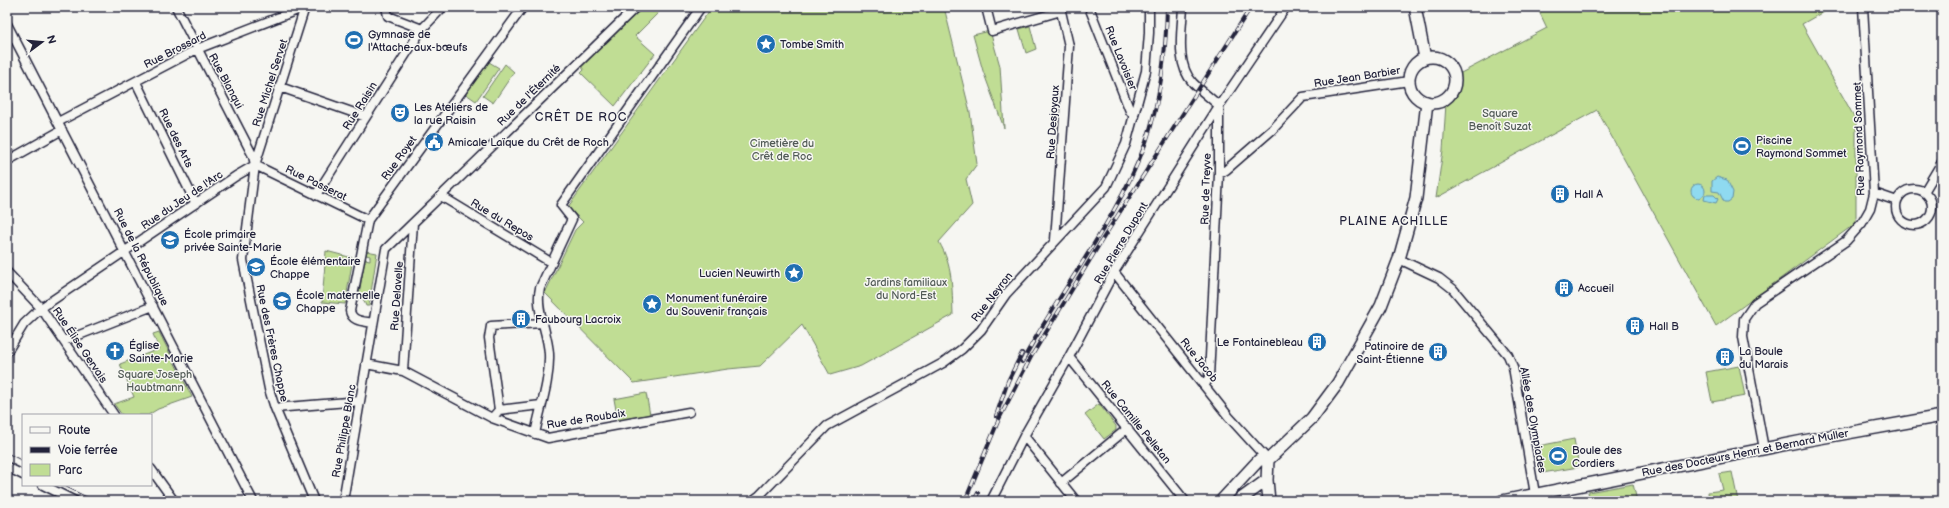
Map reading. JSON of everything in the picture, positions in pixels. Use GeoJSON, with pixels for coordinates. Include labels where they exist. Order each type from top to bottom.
{"type":"FeatureCollection","features":[{"type":"Feature","properties":{"kind":"main road"},"geometry":{"type":"LineString","coordinates":[[1415,7],[1425,58]]}},
{"type":"Feature","properties":{"kind":"main road"},"geometry":{"type":"LineString","coordinates":[[1435,57],[1442,59],[1448,63],[1455,76],[1453,91],[1448,97],[1435,103],[1427,102],[1415,95],[1410,81],[1413,67],[1425,58],[1435,57]]}},
{"type":"Feature","properties":{"kind":"main road"},"geometry":{"type":"LineString","coordinates":[[1268,501],[1268,460],[1312,418],[1338,383],[1381,306],[1399,259],[1416,198],[1427,102]]}},
{"type":"Feature","properties":{"kind":"main road","name":"Rue des Docteurs Henri et Bernard Muller"},"geometry":{"type":"LineString","coordinates":[[1502,501],[1764,449],[1942,416]]}},
{"type":"Feature","properties":{"kind":"main road"},"geometry":{"type":"LineString","coordinates":[[1221,501],[1259,460],[1268,460]]}},
{"type":"Feature","properties":{"kind":"main road"},"geometry":{"type":"LineString","coordinates":[[1238,501],[1267,480]]}},
{"type":"Feature","properties":{"kind":"street","name":"Rue Blanqui"},"geometry":{"type":"LineString","coordinates":[[176,7],[251,152],[255,165]]}},
{"type":"Feature","properties":{"kind":"street","name":"Rue Brossard"},"geometry":{"type":"LineString","coordinates":[[58,122],[197,49],[305,7]]}},
{"type":"Feature","properties":{"kind":"street","name":"Rue Michel Servet"},"geometry":{"type":"LineString","coordinates":[[255,165],[305,7]]}},
{"type":"Feature","properties":{"kind":"street"},"geometry":{"type":"LineString","coordinates":[[386,7],[388,16],[422,29]]}},
{"type":"Feature","properties":{"kind":"street","name":"Rue Raisin"},"geometry":{"type":"LineString","coordinates":[[316,196],[422,29],[443,7]]}},
{"type":"Feature","properties":{"kind":"street","name":"Rue Royet"},"geometry":{"type":"LineString","coordinates":[[373,323],[354,319],[350,311],[368,220],[523,7]]}},
{"type":"Feature","properties":{"kind":"street","name":"Rue de l'Éternité"},"geometry":{"type":"LineString","coordinates":[[386,249],[636,7]]}},
{"type":"Feature","properties":{"kind":"street"},"geometry":{"type":"LineString","coordinates":[[535,434],[547,385],[549,354],[537,299],[540,288],[572,219],[561,205],[701,7]]}},
{"type":"Feature","properties":{"kind":"street"},"geometry":{"type":"LineString","coordinates":[[986,7],[992,31],[1061,9]]}},
{"type":"Feature","properties":{"kind":"street","name":"Rue Lavoisier"},"geometry":{"type":"LineString","coordinates":[[1089,7],[1130,112],[1134,116]]}},
{"type":"Feature","properties":{"kind":"street","name":"Rue Neyron"},"geometry":{"type":"LineString","coordinates":[[752,501],[759,496],[827,426],[943,363],[962,349],[981,330],[1006,294],[1055,240],[1100,194],[1111,178],[1126,144],[1146,71],[1149,33],[1149,7]]}},
{"type":"Feature","properties":{"kind":"street"},"geometry":{"type":"LineString","coordinates":[[1183,7],[1181,46],[1184,66],[1192,82],[1219,106]]}},
{"type":"Feature","properties":{"kind":"street","name":"Rue Pierre Dupont"},"geometry":{"type":"LineString","coordinates":[[991,501],[1024,436],[1069,357],[1114,272],[1219,106],[1286,7]]}},
{"type":"Feature","properties":{"kind":"street","name":"Rue Raymond Sommet"},"geometry":{"type":"LineString","coordinates":[[1764,449],[1743,337],[1744,319],[1755,303],[1846,241],[1862,223],[1870,209],[1874,193],[1864,7]]}},
{"type":"Feature","properties":{"kind":"street","name":"Rue Desjoyaux"},"geometry":{"type":"LineString","coordinates":[[1055,240],[1069,46],[1061,9]]}},
{"type":"Feature","properties":{"kind":"street","name":"Rue de la République"},"geometry":{"type":"LineString","coordinates":[[7,24],[126,251],[254,501]]}},
{"type":"Feature","properties":{"kind":"street","name":"Rue Jean Barbier"},"geometry":{"type":"LineString","coordinates":[[1218,174],[1226,170],[1272,130],[1303,97],[1410,81]]}},
{"type":"Feature","properties":{"kind":"street","name":"Rue des Arts"},"geometry":{"type":"LineString","coordinates":[[136,82],[196,204]]}},
{"type":"Feature","properties":{"kind":"street"},"geometry":{"type":"LineString","coordinates":[[280,87],[366,117]]}},
{"type":"Feature","properties":{"kind":"street","name":"Rue de Treyve"},"geometry":{"type":"LineString","coordinates":[[1205,385],[1210,377],[1218,174],[1219,106]]}},
{"type":"Feature","properties":{"kind":"street"},"geometry":{"type":"LineString","coordinates":[[7,161],[62,130]]}},
{"type":"Feature","properties":{"kind":"street"},"geometry":{"type":"LineString","coordinates":[[1924,192],[1942,162]]}},
{"type":"Feature","properties":{"kind":"street","name":"Rue Passerat"},"geometry":{"type":"LineString","coordinates":[[255,165],[368,220]]}},
{"type":"Feature","properties":{"kind":"street","name":"Rue du Jeu de l'Arc"},"geometry":{"type":"LineString","coordinates":[[7,352],[24,324],[41,308],[236,176],[255,165]]}},
{"type":"Feature","properties":{"kind":"street","name":"Rue des Frères Chappe"},"geometry":{"type":"LineString","coordinates":[[255,165],[243,260],[269,389],[275,408],[314,501]]}},
{"type":"Feature","properties":{"kind":"street"},"geometry":{"type":"LineString","coordinates":[[1908,190],[1920,190],[1929,197],[1932,208],[1931,214],[1922,223],[1910,225],[1900,219],[1897,213],[1897,201],[1903,192],[1908,190]]}},
{"type":"Feature","properties":{"kind":"street"},"geometry":{"type":"LineString","coordinates":[[1874,193],[1897,201]]}},
{"type":"Feature","properties":{"kind":"street","name":"Rue du Repos"},"geometry":{"type":"LineString","coordinates":[[441,196],[552,262]]}},
{"type":"Feature","properties":{"kind":"street","name":"Rue Delavelle"},"geometry":{"type":"LineString","coordinates":[[403,371],[413,223]]}},
{"type":"Feature","properties":{"kind":"street","name":"Rue Philippe Blanc"},"geometry":{"type":"LineString","coordinates":[[343,501],[386,249]]}},
{"type":"Feature","properties":{"kind":"street","name":"Allée des Olympiades"},"geometry":{"type":"LineString","coordinates":[[1399,259],[1439,278],[1453,289],[1508,355],[1513,367],[1535,494]]}},
{"type":"Feature","properties":{"kind":"street","name":"Rue Élise Gervais"},"geometry":{"type":"LineString","coordinates":[[7,272],[41,308],[113,414]]}},
{"type":"Feature","properties":{"kind":"street","name":"Rue Jacob"},"geometry":{"type":"LineString","coordinates":[[1114,272],[1229,417],[1268,460]]}},
{"type":"Feature","properties":{"kind":"street"},"geometry":{"type":"LineString","coordinates":[[64,341],[153,306]]}},
{"type":"Feature","properties":{"kind":"street"},"geometry":{"type":"LineString","coordinates":[[500,410],[490,338],[491,326],[543,323]]}},
{"type":"Feature","properties":{"kind":"street","name":"Rue Camille Pelletan"},"geometry":{"type":"LineString","coordinates":[[1069,357],[1128,428],[1185,501]]}},
{"type":"Feature","properties":{"kind":"street","name":"Rue de Roubaix"},"geometry":{"type":"LineString","coordinates":[[366,364],[403,371],[492,418],[548,438],[689,412]]}},
{"type":"Feature","properties":{"kind":"street"},"geometry":{"type":"LineString","coordinates":[[275,408],[360,401]]}},
{"type":"Feature","properties":{"kind":"street"},"geometry":{"type":"LineString","coordinates":[[500,410],[507,411],[541,405]]}},
{"type":"Feature","properties":{"kind":"street"},"geometry":{"type":"LineString","coordinates":[[492,418],[500,410]]}},
{"type":"Feature","properties":{"kind":"street"},"geometry":{"type":"LineString","coordinates":[[1061,483],[1128,428]]}},
{"type":"Feature","properties":{"kind":"street"},"geometry":{"type":"LineString","coordinates":[[1024,436],[1076,501]]}},
{"type":"Feature","properties":{"kind":"street"},"geometry":{"type":"LineString","coordinates":[[7,467],[22,474]]}},
{"type":"Feature","properties":{"kind":"street"},"geometry":{"type":"LineString","coordinates":[[152,470],[174,501]]}},
{"type":"Feature","properties":{"kind":"street"},"geometry":{"type":"LineString","coordinates":[[45,486],[75,501]]}},
{"type":"Feature","properties":{"kind":"green space"},"geometry":{"type":"Polygon","coordinates":[[[643,7],[664,7],[635,36],[655,54],[615,106],[581,73],[584,70],[581,66],[643,7]]]}},
{"type":"Feature","properties":{"kind":"green space","name":"Cimetière du Crêt de Roc"},"geometry":{"type":"Polygon","coordinates":[[[712,7],[944,7],[970,112],[977,164],[966,179],[972,205],[939,242],[944,251],[951,277],[953,315],[861,366],[830,375],[802,325],[760,366],[728,369],[634,383],[545,293],[575,230],[583,222],[568,207],[712,7]]]}},
{"type":"Feature","properties":{"kind":"green space","name":"Square Benoît Suzat"},"geometry":{"type":"Polygon","coordinates":[[[1537,7],[1832,7],[1802,24],[1856,120],[1856,223],[1716,326],[1597,110],[1436,198],[1443,150],[1446,103],[1457,88],[1459,74],[1547,28],[1537,7]]]}},
{"type":"Feature","properties":{"kind":"green space"},"geometry":{"type":"Polygon","coordinates":[[[1030,26],[1036,49],[1026,53],[1019,29],[1030,26]]]}},
{"type":"Feature","properties":{"kind":"green space"},"geometry":{"type":"Polygon","coordinates":[[[990,31],[1000,66],[1004,128],[983,71],[973,35],[990,31]]]}},
{"type":"Feature","properties":{"kind":"green space"},"geometry":{"type":"Polygon","coordinates":[[[489,62],[499,68],[476,101],[466,94],[489,62]]]}},
{"type":"Feature","properties":{"kind":"green space"},"geometry":{"type":"Polygon","coordinates":[[[505,64],[514,72],[493,103],[483,96],[505,64]]]}},
{"type":"Feature","properties":{"kind":"green space"},"geometry":{"type":"Polygon","coordinates":[[[326,251],[353,258],[345,304],[322,302],[326,251]]]}},
{"type":"Feature","properties":{"kind":"green space"},"geometry":{"type":"Polygon","coordinates":[[[366,251],[377,253],[369,306],[366,306],[362,296],[359,294],[365,259],[370,260],[370,256],[366,255],[366,251]]]}},
{"type":"Feature","properties":{"kind":"green space","name":"Square Joseph Haubtmann"},"geometry":{"type":"Polygon","coordinates":[[[159,332],[192,397],[158,409],[150,414],[121,414],[114,404],[134,397],[120,364],[159,349],[153,334],[159,332]]]}},
{"type":"Feature","properties":{"kind":"green space"},"geometry":{"type":"Polygon","coordinates":[[[1739,366],[1745,396],[1712,402],[1706,372],[1739,366]]]}},
{"type":"Feature","properties":{"kind":"green space"},"geometry":{"type":"Polygon","coordinates":[[[646,393],[650,415],[618,421],[614,399],[646,393]]]}},
{"type":"Feature","properties":{"kind":"green space"},"geometry":{"type":"Polygon","coordinates":[[[1099,404],[1116,426],[1116,430],[1104,439],[1085,415],[1099,404]]]}},
{"type":"Feature","properties":{"kind":"green space","name":"Boule des Cordiers"},"geometry":{"type":"Polygon","coordinates":[[[1574,439],[1579,467],[1542,473],[1538,446],[1574,439]]]}},
{"type":"Feature","properties":{"kind":"green space"},"geometry":{"type":"Polygon","coordinates":[[[1732,472],[1738,501],[1709,501],[1708,492],[1723,490],[1719,474],[1732,472]]]}},
{"type":"Feature","properties":{"kind":"green space"},"geometry":{"type":"Polygon","coordinates":[[[1633,484],[1637,501],[1590,501],[1588,492],[1633,484]]]}},
{"type":"Feature","properties":{"kind":"water"},"geometry":{"type":"Polygon","coordinates":[[[1717,177],[1727,180],[1733,192],[1732,199],[1728,202],[1724,202],[1719,192],[1712,191],[1712,181],[1717,177]]]}},
{"type":"Feature","properties":{"kind":"water"},"geometry":{"type":"Polygon","coordinates":[[[1698,184],[1703,186],[1705,191],[1703,196],[1698,198],[1693,196],[1691,191],[1693,186],[1698,184]]]}},
{"type":"Feature","properties":{"kind":"water"},"geometry":{"type":"Polygon","coordinates":[[[1705,195],[1714,195],[1718,199],[1716,203],[1704,200],[1705,195]]]}},
{"type":"Feature","properties":{"kind":"tram line"},"geometry":{"type":"LineString","coordinates":[[7,453],[22,460]]}},
{"type":"Feature","properties":{"kind":"tram line"},"geometry":{"type":"LineString","coordinates":[[64,486],[95,501]]}},
{"type":"Feature","properties":{"kind":"railway"},"geometry":{"type":"LineString","coordinates":[[1022,362],[1120,199],[1146,142],[1162,75],[1167,7]]}},
{"type":"Feature","properties":{"kind":"railway"},"geometry":{"type":"LineString","coordinates":[[965,501],[999,419],[1031,357],[1102,240],[1251,7]]}},
{"type":"Feature","properties":{"kind":"railway"},"geometry":{"type":"LineString","coordinates":[[996,416],[1008,381],[1022,353]]}},
{"type":"Feature","properties":{"kind":"railway"},"geometry":{"type":"LineString","coordinates":[[974,501],[978,493]]}},
{"type":"Feature","properties":{"kind":"place","name":"Gymnase de l'Attache-aux-bœufs"},"geometry":{"type":"Point","coordinates":[354,40]}},
{"type":"Feature","properties":{"kind":"place","name":"Tombe Smith"},"geometry":{"type":"Point","coordinates":[766,44]}},
{"type":"Feature","properties":{"kind":"place","name":"Les Ateliers de la rue Raisin"},"geometry":{"type":"Point","coordinates":[400,113]}},
{"type":"Feature","properties":{"kind":"place","name":"Amicale Laïque du Crêt de Roch"},"geometry":{"type":"Point","coordinates":[434,142]}},
{"type":"Feature","properties":{"kind":"place","name":"Piscine Raymond Sommet"},"geometry":{"type":"Point","coordinates":[1742,146]}},
{"type":"Feature","properties":{"kind":"place","name":"Hall A"},"geometry":{"type":"Point","coordinates":[1560,194]}},
{"type":"Feature","properties":{"kind":"place","name":"École primaire privée Sainte-Marie"},"geometry":{"type":"Point","coordinates":[170,240]}},
{"type":"Feature","properties":{"kind":"place","name":"École élémentaire Chappe"},"geometry":{"type":"Point","coordinates":[256,267]}},
{"type":"Feature","properties":{"kind":"place","name":"Lucien Neuwirth"},"geometry":{"type":"Point","coordinates":[794,273]}},
{"type":"Feature","properties":{"kind":"place","name":"Accueil"},"geometry":{"type":"Point","coordinates":[1564,288]}},
{"type":"Feature","properties":{"kind":"place","name":"École maternelle Chappe"},"geometry":{"type":"Point","coordinates":[282,301]}},
{"type":"Feature","properties":{"kind":"place","name":"Monument funéraire du Souvenir français"},"geometry":{"type":"Point","coordinates":[652,304]}},
{"type":"Feature","properties":{"kind":"place","name":"Faubourg Lacroix"},"geometry":{"type":"Point","coordinates":[521,319]}},
{"type":"Feature","properties":{"kind":"place","name":"Hall B"},"geometry":{"type":"Point","coordinates":[1635,326]}},
{"type":"Feature","properties":{"kind":"place","name":"Le Fontainebleau"},"geometry":{"type":"Point","coordinates":[1317,342]}},
{"type":"Feature","properties":{"kind":"place","name":"Église Sainte-Marie"},"geometry":{"type":"Point","coordinates":[115,351]}},
{"type":"Feature","properties":{"kind":"place","name":"Patinoire de Saint-Étienne"},"geometry":{"type":"Point","coordinates":[1438,352]}},
{"type":"Feature","properties":{"kind":"place","name":"La Boule du Marais"},"geometry":{"type":"Point","coordinates":[1725,357]}},
{"type":"Feature","properties":{"kind":"place","name":"Boule des Cordiers"},"geometry":{"type":"Point","coordinates":[1558,456]}},
{"type":"Feature","properties":{"kind":"district","name":"CRÊT DE ROC"},"geometry":{"type":"Point","coordinates":[581,117]}},
{"type":"Feature","properties":{"kind":"district","name":"PLAINE ACHILLE"},"geometry":{"type":"Point","coordinates":[1394,221]}},
{"type":"Feature","properties":{"kind":"park label","name":"Jardins familiaux du Nord-Est"},"geometry":{"type":"Point","coordinates":[906,288]}}]}
